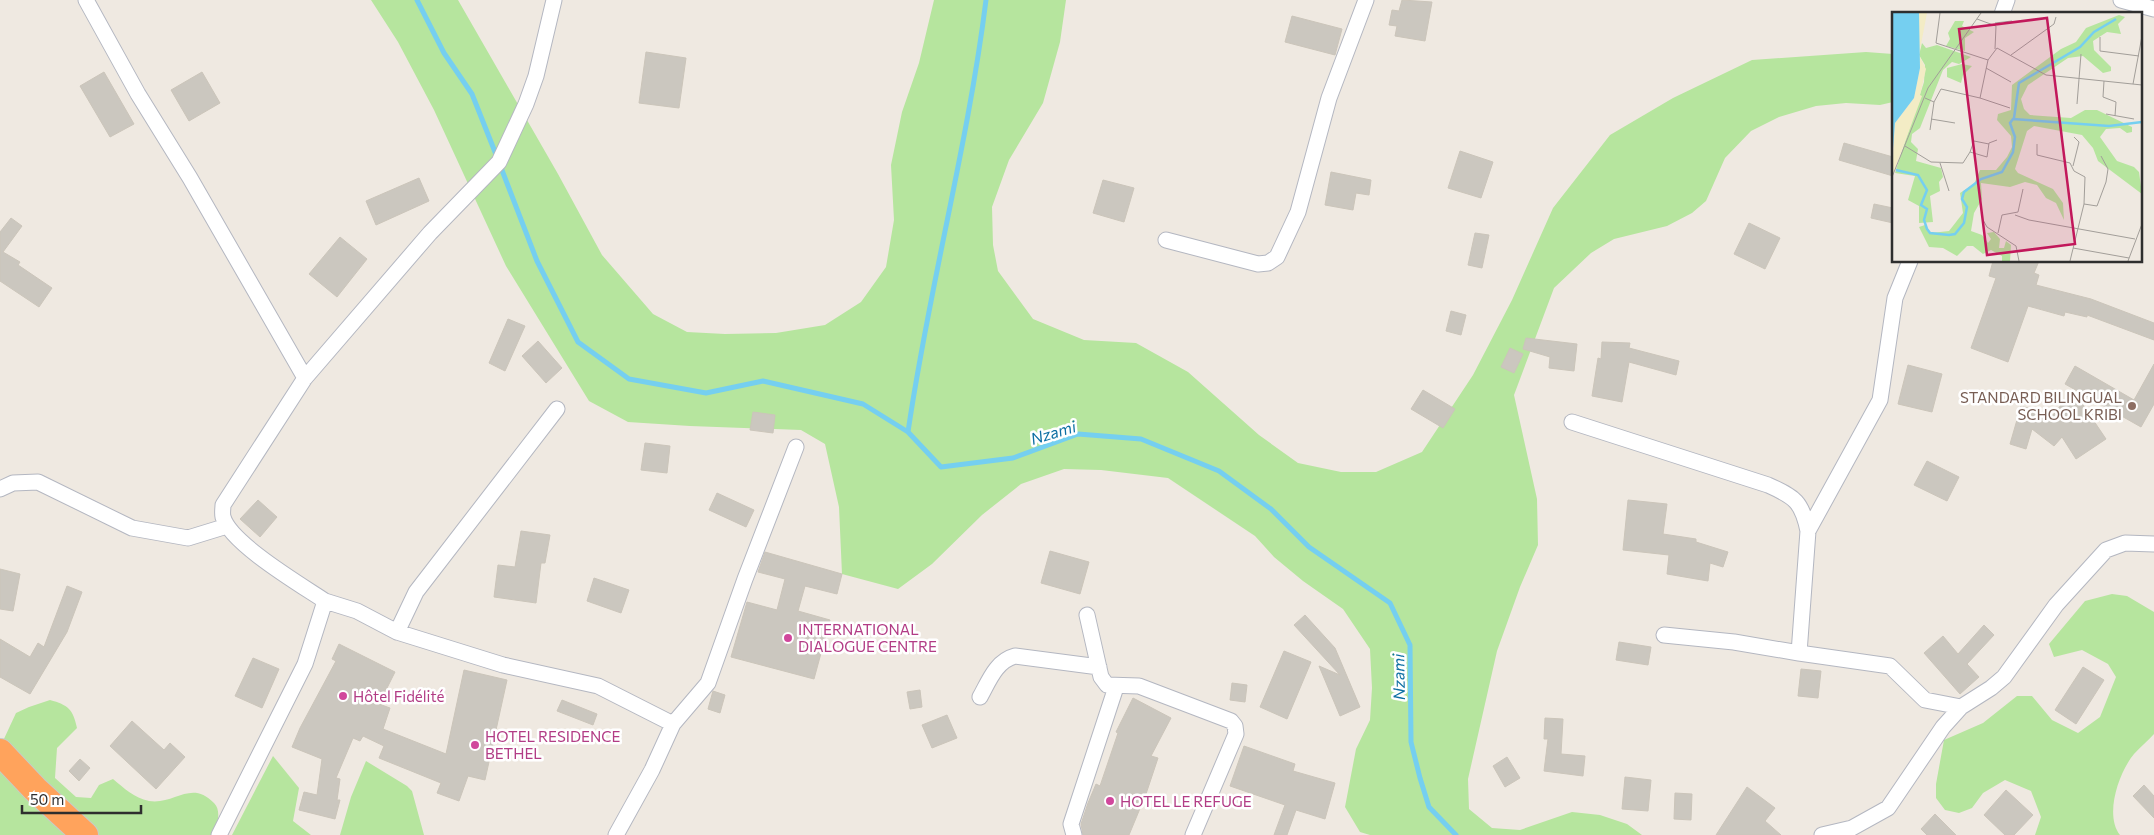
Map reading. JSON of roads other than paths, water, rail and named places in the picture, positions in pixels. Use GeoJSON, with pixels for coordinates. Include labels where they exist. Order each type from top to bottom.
{"type":"FeatureCollection","features":[{"type":"Feature","properties":{"kind":"highway"},"geometry":{"type":"LineString","coordinates":[[0,752],[35,789],[86,835]]}},
{"type":"Feature","properties":{"kind":"street"},"geometry":{"type":"LineString","coordinates":[[86,0],[138,94],[190,178],[305,378]]}},
{"type":"Feature","properties":{"kind":"street"},"geometry":{"type":"LineString","coordinates":[[554,0],[536,76],[526,104],[499,162],[430,233],[305,378],[223,505],[223,516],[227,526],[256,555],[324,601],[357,611],[397,632],[503,665],[598,686],[673,724]]}},
{"type":"Feature","properties":{"kind":"street"},"geometry":{"type":"LineString","coordinates":[[1166,240],[1258,264],[1268,263],[1277,257],[1298,212],[1329,98],[1366,0]]}},
{"type":"Feature","properties":{"kind":"street"},"geometry":{"type":"LineString","coordinates":[[2003,12],[2007,0]]}},
{"type":"Feature","properties":{"kind":"street"},"geometry":{"type":"LineString","coordinates":[[2121,0],[2154,9]]}},
{"type":"Feature","properties":{"kind":"street"},"geometry":{"type":"LineString","coordinates":[[1808,531],[1880,400],[1895,298],[1910,262]]}},
{"type":"Feature","properties":{"kind":"street"},"geometry":{"type":"LineString","coordinates":[[397,632],[416,592],[557,409]]}},
{"type":"Feature","properties":{"kind":"street"},"geometry":{"type":"LineString","coordinates":[[1572,422],[1768,485],[1790,495],[1799,503],[1805,515],[1808,531],[1799,654]]}},
{"type":"Feature","properties":{"kind":"street"},"geometry":{"type":"LineString","coordinates":[[616,835],[652,770],[673,724],[708,683],[745,579],[796,447]]}},
{"type":"Feature","properties":{"kind":"street"},"geometry":{"type":"LineString","coordinates":[[0,489],[13,483],[38,482],[132,528],[188,538],[227,526]]}},
{"type":"Feature","properties":{"kind":"street"},"geometry":{"type":"LineString","coordinates":[[1822,835],[1852,828],[1888,808],[1943,727],[1961,707],[1991,688],[2004,677],[2056,605],[2106,550],[2125,543],[2154,544]]}},
{"type":"Feature","properties":{"kind":"street"},"geometry":{"type":"LineString","coordinates":[[219,835],[305,664],[324,601]]}},
{"type":"Feature","properties":{"kind":"street"},"geometry":{"type":"LineString","coordinates":[[1087,615],[1099,668],[1103,682],[1107,686],[1139,686],[1231,721],[1235,726],[1236,734],[1192,835]]}},
{"type":"Feature","properties":{"kind":"street"},"geometry":{"type":"LineString","coordinates":[[1664,635],[1734,642],[1799,654],[1890,666],[1926,700],[1961,707]]}},
{"type":"Feature","properties":{"kind":"street"},"geometry":{"type":"LineString","coordinates":[[980,697],[1000,664],[1007,658],[1015,656],[1099,668]]}},
{"type":"Feature","properties":{"kind":"street"},"geometry":{"type":"LineString","coordinates":[[1074,835],[1071,824],[1116,687]]}},
{"type":"Feature","properties":{"kind":"waterway"},"geometry":{"type":"LineString","coordinates":[[417,0],[444,53],[472,94],[497,157]]}},
{"type":"Feature","properties":{"kind":"waterway","name":"Nzami"},"geometry":{"type":"LineString","coordinates":[[986,0],[969,108],[908,432],[941,467],[1013,458],[1078,434],[1141,439],[1219,471],[1271,509],[1309,547],[1390,603],[1410,645],[1411,742],[1420,778],[1429,807],[1456,835]]}},
{"type":"Feature","properties":{"kind":"waterway"},"geometry":{"type":"LineString","coordinates":[[500,165],[537,261],[578,342],[629,379],[706,393],[763,381],[863,404],[908,432]]}},
{"type":"Feature","properties":{"kind":"place","name":"STANDARD BILINGUAL SCHOOL KRIBI"},"geometry":{"type":"Point","coordinates":[2132,406]}},
{"type":"Feature","properties":{"kind":"place","name":"INTERNATIONAL DIALOGUE CENTRE"},"geometry":{"type":"Point","coordinates":[788,638]}},
{"type":"Feature","properties":{"kind":"place","name":"Hôtel Fidélité"},"geometry":{"type":"Point","coordinates":[343,696]}},
{"type":"Feature","properties":{"kind":"place","name":"HOTEL RESIDENCE BETHEL"},"geometry":{"type":"Point","coordinates":[475,745]}},
{"type":"Feature","properties":{"kind":"place","name":"HOTEL LE REFUGE"},"geometry":{"type":"Point","coordinates":[1110,801]}}]}
